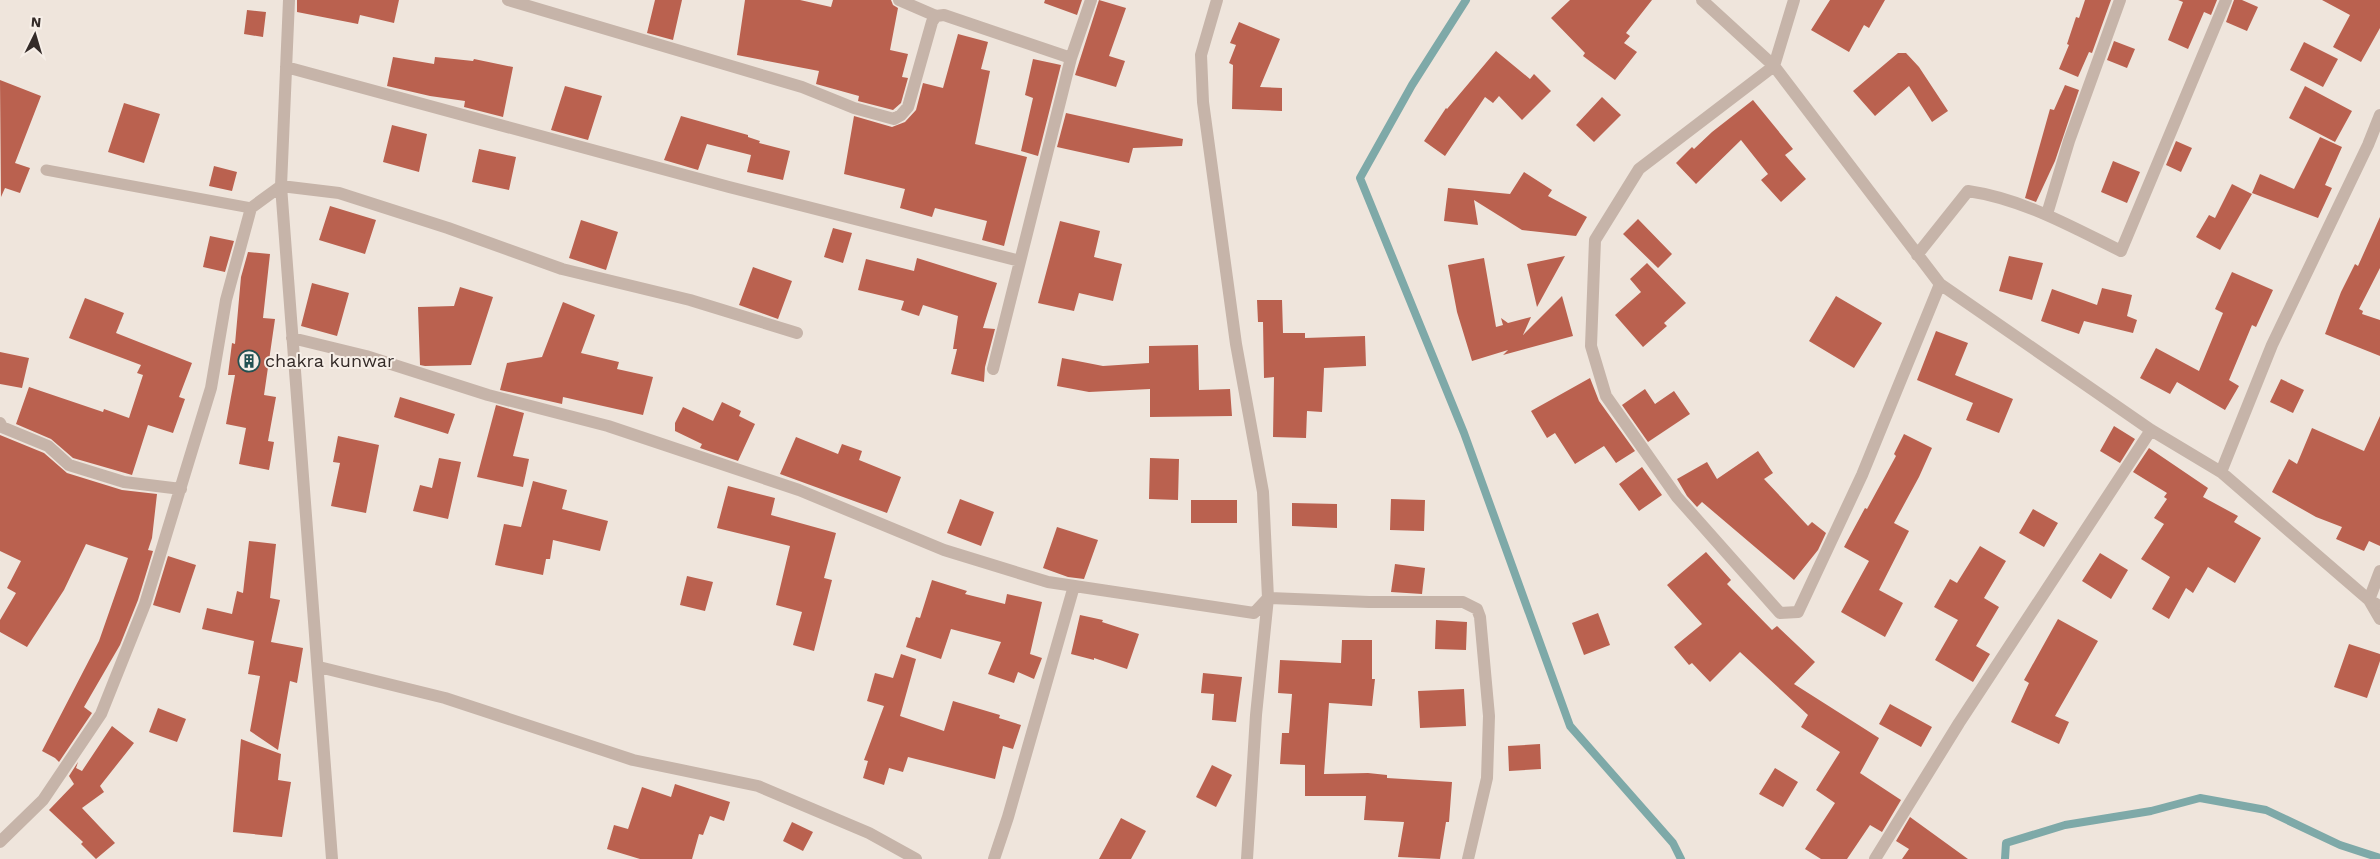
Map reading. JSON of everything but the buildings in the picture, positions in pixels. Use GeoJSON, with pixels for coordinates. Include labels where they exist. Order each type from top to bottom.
{"type":"FeatureCollection","features":[{"type":"Feature","properties":{"kind":"street"},"geometry":{"type":"LineString","coordinates":[[289,0],[281,186],[319,667],[332,859]]}},
{"type":"Feature","properties":{"kind":"street"},"geometry":{"type":"LineString","coordinates":[[508,0],[802,88],[854,108],[894,118],[901,116],[908,107],[932,22],[936,16]]}},
{"type":"Feature","properties":{"kind":"street"},"geometry":{"type":"LineString","coordinates":[[900,0],[936,16],[944,15],[1071,58]]}},
{"type":"Feature","properties":{"kind":"street"},"geometry":{"type":"LineString","coordinates":[[993,369],[1071,58],[1091,0]]}},
{"type":"Feature","properties":{"kind":"street"},"geometry":{"type":"LineString","coordinates":[[1217,0],[1201,55],[1203,102],[1236,344],[1263,492],[1268,598],[1256,715],[1247,859]]}},
{"type":"Feature","properties":{"kind":"street"},"geometry":{"type":"LineString","coordinates":[[1702,0],[1774,66],[1940,284],[2152,430],[2221,472],[2375,603]]}},
{"type":"Feature","properties":{"kind":"street"},"geometry":{"type":"LineString","coordinates":[[1794,0],[1774,66],[1639,169],[1595,240],[1592,346],[1606,396],[1672,489],[1780,613],[1798,612],[1862,475],[1940,284]]}},
{"type":"Feature","properties":{"kind":"street"},"geometry":{"type":"LineString","coordinates":[[2047,214],[2069,141],[2120,0]]}},
{"type":"Feature","properties":{"kind":"street"},"geometry":{"type":"LineString","coordinates":[[1917,255],[1968,191],[1986,194],[2047,214],[2122,251],[2226,0]]}},
{"type":"Feature","properties":{"kind":"street"},"geometry":{"type":"LineString","coordinates":[[286,68],[729,187],[1020,261]]}},
{"type":"Feature","properties":{"kind":"street"},"geometry":{"type":"LineString","coordinates":[[2221,472],[2272,345],[2368,145],[2380,115]]}},
{"type":"Feature","properties":{"kind":"street"},"geometry":{"type":"LineString","coordinates":[[0,842],[43,800],[101,714],[145,604],[211,388],[226,300],[251,208],[281,186],[338,193],[448,228],[562,269],[690,300],[797,333]]}},
{"type":"Feature","properties":{"kind":"street"},"geometry":{"type":"LineString","coordinates":[[292,338],[366,356],[488,395],[608,426],[799,490],[944,550],[1048,582],[1254,613],[1268,598],[1369,602],[1449,600],[1463,602],[1477,609],[1480,617],[1489,716],[1487,778],[1468,859]]}},
{"type":"Feature","properties":{"kind":"street"},"geometry":{"type":"LineString","coordinates":[[0,424],[2,427],[48,446],[69,465],[124,482],[181,489]]}},
{"type":"Feature","properties":{"kind":"street"},"geometry":{"type":"LineString","coordinates":[[1875,859],[1959,723],[2152,430]]}},
{"type":"Feature","properties":{"kind":"street"},"geometry":{"type":"LineString","coordinates":[[2380,571],[2375,603],[2380,619]]}},
{"type":"Feature","properties":{"kind":"street"},"geometry":{"type":"LineString","coordinates":[[994,859],[1008,817],[1074,586]]}},
{"type":"Feature","properties":{"kind":"street"},"geometry":{"type":"LineString","coordinates":[[319,667],[445,698],[633,760],[758,786],[869,833],[916,859]]}},
{"type":"Feature","properties":{"kind":"lane"},"geometry":{"type":"LineString","coordinates":[[46,170],[251,208]]}},
{"type":"Feature","properties":{"kind":"waterway"},"geometry":{"type":"LineString","coordinates":[[1466,0],[1412,85],[1360,178],[1464,433],[1570,726],[1673,843],[1681,859]]}},
{"type":"Feature","properties":{"kind":"waterway"},"geometry":{"type":"LineString","coordinates":[[2005,859],[2006,843],[2065,825],[2151,811],[2200,798],[2266,810],[2340,845],[2380,858]]}},
{"type":"Feature","properties":{"kind":"place","name":"chakra kunwar"},"geometry":{"type":"Point","coordinates":[249,361]}}]}
